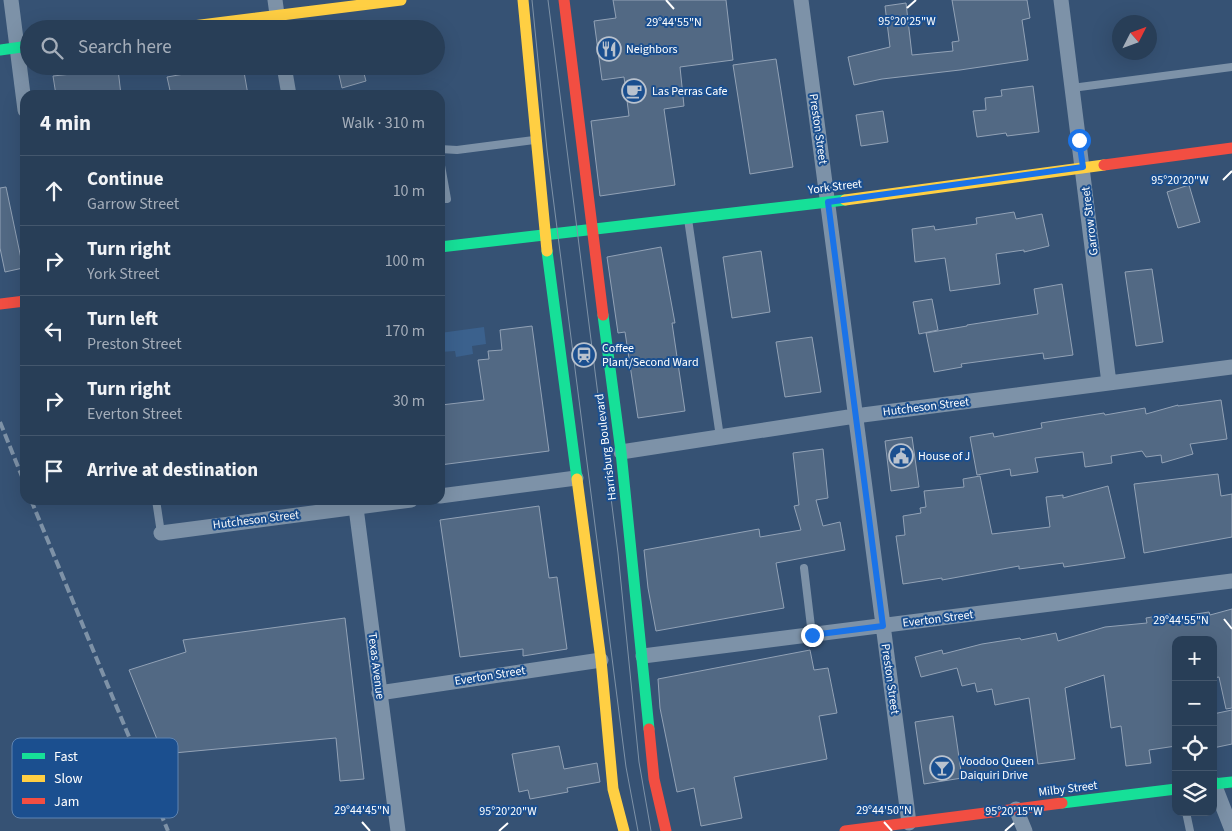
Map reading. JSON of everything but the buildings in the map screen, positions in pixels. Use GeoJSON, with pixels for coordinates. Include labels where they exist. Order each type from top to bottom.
{"type":"FeatureCollection","features":[{"type":"Feature","properties":{"kind":"main road"},"geometry":{"type":"LineString","coordinates":[[289,20],[401,0]]}},
{"type":"Feature","properties":{"kind":"main road"},"geometry":{"type":"LineString","coordinates":[[522,0],[545,234],[601,660],[613,788],[624,831]]}},
{"type":"Feature","properties":{"kind":"main road","name":"Harrisburg Boulevard"},"geometry":{"type":"LineString","coordinates":[[564,0],[591,229],[621,452],[654,780],[666,831]]}},
{"type":"Feature","properties":{"kind":"main road"},"geometry":{"type":"LineString","coordinates":[[0,50],[20,47]]}},
{"type":"Feature","properties":{"kind":"main road","name":"York Street"},"geometry":{"type":"LineString","coordinates":[[445,246],[828,202],[1232,148]]}},
{"type":"Feature","properties":{"kind":"main road"},"geometry":{"type":"LineString","coordinates":[[0,304],[20,302]]}},
{"type":"Feature","properties":{"kind":"main road"},"geometry":{"type":"LineString","coordinates":[[1217,784],[1232,782]]}},
{"type":"Feature","properties":{"kind":"main road","name":"Milby Street"},"geometry":{"type":"LineString","coordinates":[[854,830],[1172,790]]}},
{"type":"Feature","properties":{"kind":"street"},"geometry":{"type":"LineString","coordinates":[[11,0],[20,38]]}},
{"type":"Feature","properties":{"kind":"street"},"geometry":{"type":"LineString","coordinates":[[275,0],[278,20]]}},
{"type":"Feature","properties":{"kind":"street","name":"Preston Street"},"geometry":{"type":"LineString","coordinates":[[801,0],[909,823]]}},
{"type":"Feature","properties":{"kind":"street","name":"Garrow Street"},"geometry":{"type":"LineString","coordinates":[[1060,0],[1110,384]]}},
{"type":"Feature","properties":{"kind":"street"},"geometry":{"type":"LineString","coordinates":[[23,75],[24,90]]}},
{"type":"Feature","properties":{"kind":"street"},"geometry":{"type":"LineString","coordinates":[[285,75],[287,90]]}},
{"type":"Feature","properties":{"kind":"street","name":"Hutcheson Street"},"geometry":{"type":"LineString","coordinates":[[621,452],[855,416],[1232,367]]}},
{"type":"Feature","properties":{"kind":"street"},"geometry":{"type":"LineString","coordinates":[[445,495],[576,478]]}},
{"type":"Feature","properties":{"kind":"street","name":"Hutcheson Street"},"geometry":{"type":"LineString","coordinates":[[161,533],[349,505]]}},
{"type":"Feature","properties":{"kind":"street","name":"Texas Avenue"},"geometry":{"type":"LineString","coordinates":[[356,505],[398,831]]}},
{"type":"Feature","properties":{"kind":"street","name":"Everton Street"},"geometry":{"type":"LineString","coordinates":[[643,656],[1232,581]]}},
{"type":"Feature","properties":{"kind":"street","name":"Everton Street"},"geometry":{"type":"LineString","coordinates":[[379,693],[601,660]]}},
{"type":"Feature","properties":{"kind":"street"},"geometry":{"type":"LineString","coordinates":[[1217,792],[1232,830]]}},
{"type":"Feature","properties":{"kind":"street"},"geometry":{"type":"LineString","coordinates":[[1016,809],[1025,831]]}},
{"type":"Feature","properties":{"kind":"lane"},"geometry":{"type":"LineString","coordinates":[[1072,88],[1232,67]]}},
{"type":"Feature","properties":{"kind":"lane"},"geometry":{"type":"LineString","coordinates":[[445,149],[457,150],[536,140]]}},
{"type":"Feature","properties":{"kind":"lane"},"geometry":{"type":"LineString","coordinates":[[445,188],[447,199]]}},
{"type":"Feature","properties":{"kind":"lane"},"geometry":{"type":"LineString","coordinates":[[688,218],[720,438]]}},
{"type":"Feature","properties":{"kind":"lane"},"geometry":{"type":"LineString","coordinates":[[157,505],[161,533]]}},
{"type":"Feature","properties":{"kind":"lane"},"geometry":{"type":"LineString","coordinates":[[804,568],[812,635]]}},
{"type":"Feature","properties":{"kind":"lane"},"geometry":{"type":"LineString","coordinates":[[1187,816],[1190,831]]}},
{"type":"Feature","properties":{"kind":"water"},"geometry":{"type":"Polygon","coordinates":[[[484,327],[486,344],[472,346],[473,354],[456,357],[455,351],[445,352],[445,332],[484,327]]]}},
{"type":"Feature","properties":{"kind":"tram line"},"geometry":{"type":"LineString","coordinates":[[532,0],[547,150],[626,767],[638,831]]}},
{"type":"Feature","properties":{"kind":"tram line"},"geometry":{"type":"LineString","coordinates":[[548,0],[618,553],[639,762],[651,831]]}},
{"type":"Feature","properties":{"kind":"railway"},"geometry":{"type":"LineString","coordinates":[[0,422],[20,472]]}},
{"type":"Feature","properties":{"kind":"railway"},"geometry":{"type":"LineString","coordinates":[[33,505],[130,738]]}},
{"type":"Feature","properties":{"kind":"railway"},"geometry":{"type":"LineString","coordinates":[[163,818],[168,831]]}},
{"type":"Feature","properties":{"kind":"traffic: fast"},"geometry":{"type":"LineString","coordinates":[[0,50],[20,47]]}},
{"type":"Feature","properties":{"kind":"traffic: fast"},"geometry":{"type":"LineString","coordinates":[[445,246],[845,200]]}},
{"type":"Feature","properties":{"kind":"traffic: fast"},"geometry":{"type":"LineString","coordinates":[[547,251],[577,479]]}},
{"type":"Feature","properties":{"kind":"traffic: fast"},"geometry":{"type":"LineString","coordinates":[[603,315],[621,452],[649,729]]}},
{"type":"Feature","properties":{"kind":"traffic: fast"},"geometry":{"type":"LineString","coordinates":[[1217,784],[1232,782]]}},
{"type":"Feature","properties":{"kind":"traffic: fast"},"geometry":{"type":"LineString","coordinates":[[1062,803],[1172,789]]}},
{"type":"Feature","properties":{"kind":"traffic: slow"},"geometry":{"type":"LineString","coordinates":[[241,20],[401,0]]}},
{"type":"Feature","properties":{"kind":"traffic: slow"},"geometry":{"type":"LineString","coordinates":[[523,0],[547,251]]}},
{"type":"Feature","properties":{"kind":"traffic: slow"},"geometry":{"type":"LineString","coordinates":[[845,200],[1104,165]]}},
{"type":"Feature","properties":{"kind":"traffic: slow"},"geometry":{"type":"LineString","coordinates":[[577,479],[601,660],[613,789],[624,831]]}},
{"type":"Feature","properties":{"kind":"traffic: jam"},"geometry":{"type":"LineString","coordinates":[[564,0],[603,315]]}},
{"type":"Feature","properties":{"kind":"traffic: jam"},"geometry":{"type":"LineString","coordinates":[[1104,165],[1232,148]]}},
{"type":"Feature","properties":{"kind":"traffic: jam"},"geometry":{"type":"LineString","coordinates":[[0,304],[20,302]]}},
{"type":"Feature","properties":{"kind":"traffic: jam"},"geometry":{"type":"LineString","coordinates":[[649,729],[654,779],[666,831]]}},
{"type":"Feature","properties":{"kind":"traffic: jam"},"geometry":{"type":"LineString","coordinates":[[845,831],[1062,803]]}},
{"type":"Feature","properties":{"kind":"place","name":"Neighbors"},"geometry":{"type":"Point","coordinates":[609,49]}},
{"type":"Feature","properties":{"kind":"place","name":"Las Perras Cafe"},"geometry":{"type":"Point","coordinates":[634,91]}},
{"type":"Feature","properties":{"kind":"place","name":"Coffee Plant/Second Ward"},"geometry":{"type":"Point","coordinates":[584,355]}},
{"type":"Feature","properties":{"kind":"place","name":"House of J"},"geometry":{"type":"Point","coordinates":[901,456]}},
{"type":"Feature","properties":{"kind":"place","name":"Voodoo Queen Daiquiri Drive"},"geometry":{"type":"Point","coordinates":[942,768]}},
{"type":"Feature","properties":{"kind":"route"},"geometry":{"type":"LineString","coordinates":[[812,635],[883,626],[828,202],[1083,167],[1079,140]]}}]}
